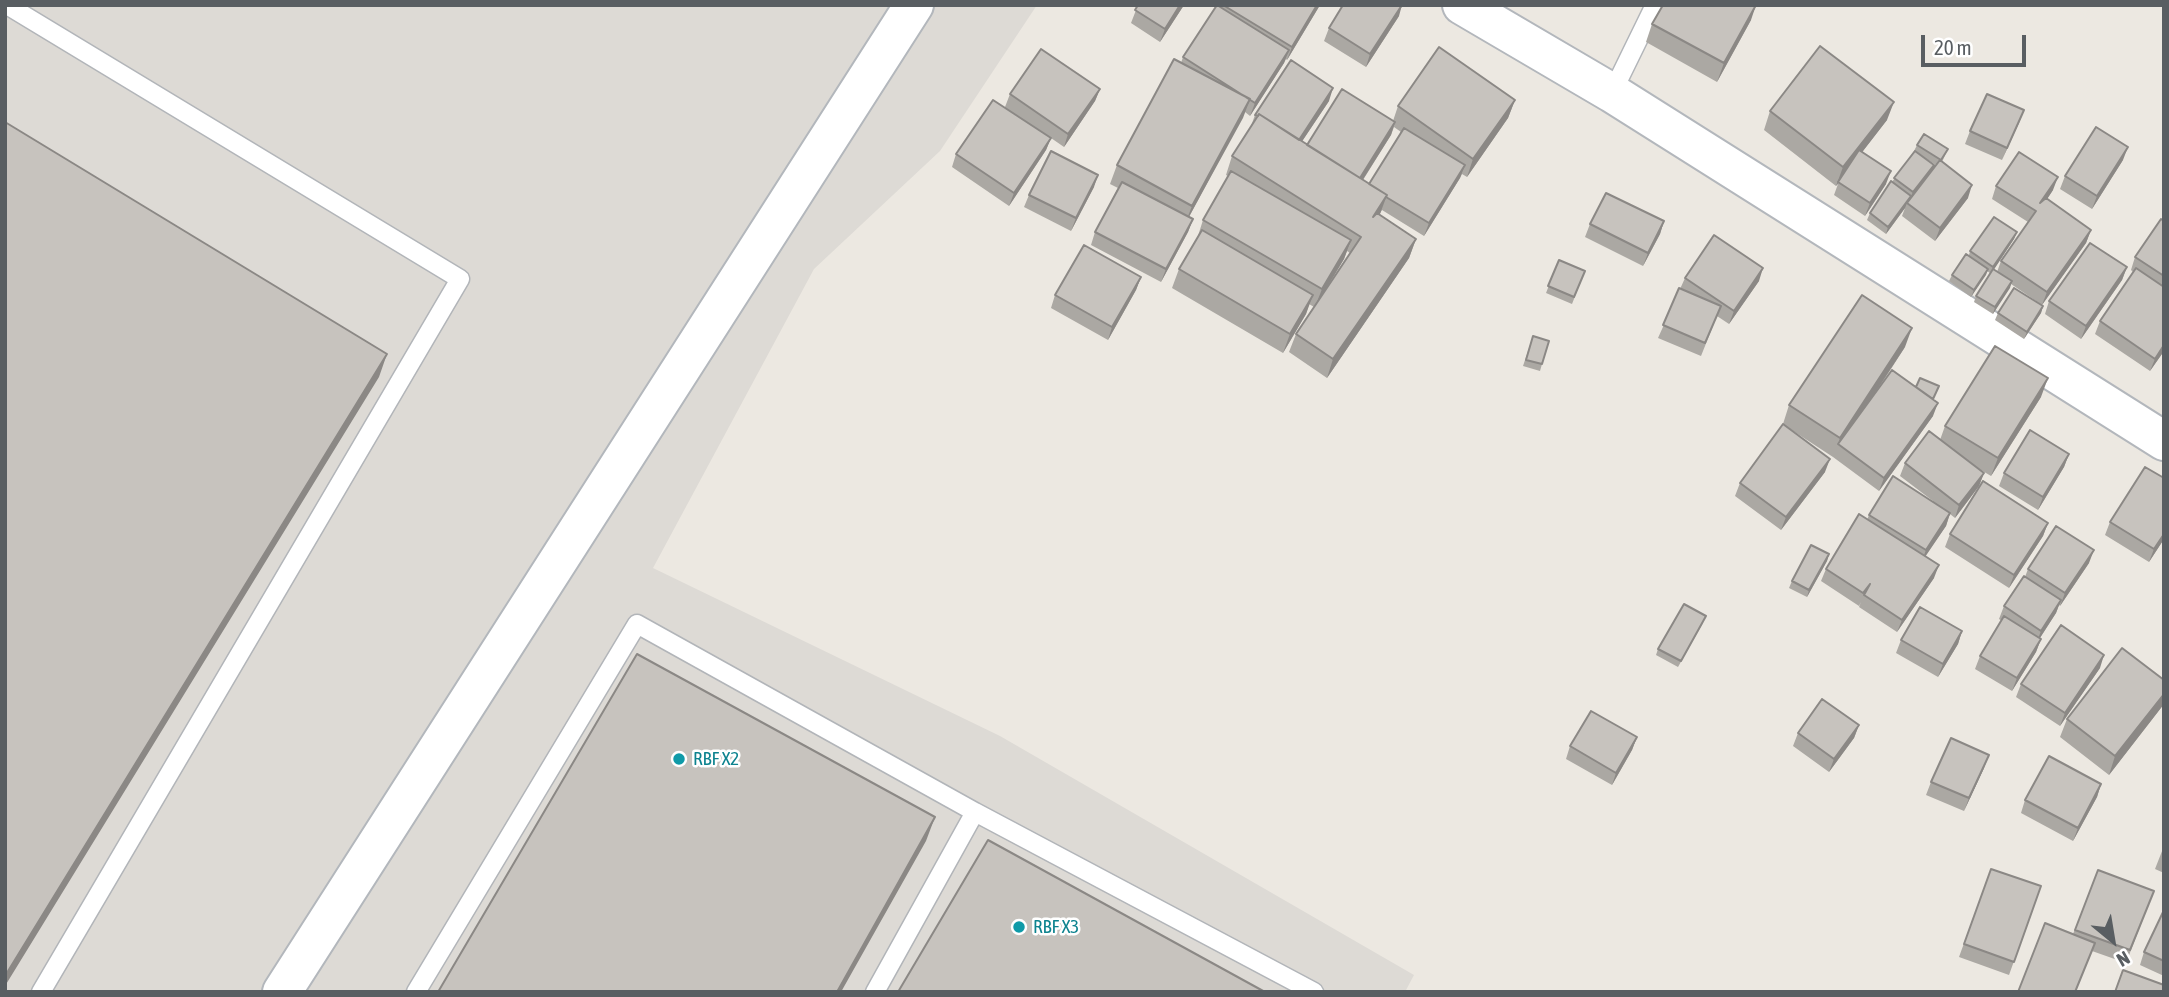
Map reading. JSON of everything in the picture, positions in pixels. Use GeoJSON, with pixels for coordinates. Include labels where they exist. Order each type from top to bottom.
{"type":"FeatureCollection","features":[{"type":"Feature","properties":{"kind":"street"},"geometry":{"type":"LineString","coordinates":[[282,992],[914,5]]}},
{"type":"Feature","properties":{"kind":"street"},"geometry":{"type":"LineString","coordinates":[[1462,5],[1612,93],[2164,441]]}},
{"type":"Feature","properties":{"kind":"lane"},"geometry":{"type":"LineString","coordinates":[[7,5],[460,279],[41,992]]}},
{"type":"Feature","properties":{"kind":"lane"},"geometry":{"type":"LineString","coordinates":[[1612,93],[1655,5]]}},
{"type":"Feature","properties":{"kind":"lane"},"geometry":{"type":"LineString","coordinates":[[416,992],[637,624],[975,812],[1314,992]]}},
{"type":"Feature","properties":{"kind":"lane"},"geometry":{"type":"LineString","coordinates":[[875,992],[975,812]]}},
{"type":"Feature","properties":{"kind":"shaded area"},"geometry":{"type":"Polygon","coordinates":[[[5,5],[1037,5],[940,151],[814,269],[653,568],[1000,736],[1414,975],[1405,992],[5,992],[5,5]]]}},
{"type":"Feature","properties":{"kind":"building"},"geometry":{"type":"Polygon","coordinates":[[[1138,5],[1180,5],[1165,29],[1135,10],[1138,5]]]}},
{"type":"Feature","properties":{"kind":"building"},"geometry":{"type":"Polygon","coordinates":[[[1217,5],[1289,50],[1255,103],[1183,57],[1217,5]]]}},
{"type":"Feature","properties":{"kind":"building"},"geometry":{"type":"Polygon","coordinates":[[[1223,5],[1317,5],[1292,47],[1223,5]]]}},
{"type":"Feature","properties":{"kind":"building"},"geometry":{"type":"Polygon","coordinates":[[[1343,5],[1402,5],[1370,54],[1329,28],[1343,5]]]}},
{"type":"Feature","properties":{"kind":"building"},"geometry":{"type":"Polygon","coordinates":[[[1663,5],[1756,5],[1724,63],[1652,24],[1663,5]]]}},
{"type":"Feature","properties":{"kind":"building"},"geometry":{"type":"Polygon","coordinates":[[[1820,46],[1894,102],[1843,167],[1770,111],[1820,46]]]}},
{"type":"Feature","properties":{"kind":"building"},"geometry":{"type":"Polygon","coordinates":[[[1439,47],[1515,100],[1473,159],[1398,106],[1439,47]]]}},
{"type":"Feature","properties":{"kind":"building"},"geometry":{"type":"Polygon","coordinates":[[[1041,49],[1100,89],[1068,134],[1010,94],[1041,49]]]}},
{"type":"Feature","properties":{"kind":"building"},"geometry":{"type":"Polygon","coordinates":[[[1174,59],[1250,99],[1192,206],[1117,165],[1174,59]]]}},
{"type":"Feature","properties":{"kind":"building"},"geometry":{"type":"Polygon","coordinates":[[[1291,60],[1333,88],[1299,140],[1259,114],[1255,115],[1291,60]]]}},
{"type":"Feature","properties":{"kind":"building"},"geometry":{"type":"Polygon","coordinates":[[[1342,89],[1395,122],[1360,178],[1307,145],[1342,89]]]}},
{"type":"Feature","properties":{"kind":"building"},"geometry":{"type":"Polygon","coordinates":[[[1987,94],[2024,110],[2007,148],[1970,131],[1987,94]]]}},
{"type":"Feature","properties":{"kind":"building"},"geometry":{"type":"Polygon","coordinates":[[[993,100],[1051,138],[1014,193],[956,154],[993,100]]]}},
{"type":"Feature","properties":{"kind":"building"},"geometry":{"type":"Polygon","coordinates":[[[1259,114],[1387,195],[1373,217],[1377,213],[1416,239],[1333,359],[1296,334],[1361,237],[1232,156],[1259,114]]]}},
{"type":"Feature","properties":{"kind":"building"},"geometry":{"type":"Polygon","coordinates":[[[5,122],[387,354],[5,976],[5,122]]]}},
{"type":"Feature","properties":{"kind":"building"},"geometry":{"type":"Polygon","coordinates":[[[2096,127],[2128,147],[2097,196],[2065,176],[2096,127]]]}},
{"type":"Feature","properties":{"kind":"building"},"geometry":{"type":"Polygon","coordinates":[[[1404,128],[1465,165],[1429,223],[1369,184],[1404,128]]]}},
{"type":"Feature","properties":{"kind":"building"},"geometry":{"type":"Polygon","coordinates":[[[1924,134],[1948,149],[1941,160],[1917,145],[1924,134]]]}},
{"type":"Feature","properties":{"kind":"building"},"geometry":{"type":"Polygon","coordinates":[[[1859,150],[1891,171],[1870,203],[1838,182],[1859,150]]]}},
{"type":"Feature","properties":{"kind":"building"},"geometry":{"type":"Polygon","coordinates":[[[1051,151],[1098,175],[1076,218],[1029,195],[1051,151]]]}},
{"type":"Feature","properties":{"kind":"building"},"geometry":{"type":"Polygon","coordinates":[[[1915,151],[1934,165],[1913,192],[1894,178],[1915,151]]]}},
{"type":"Feature","properties":{"kind":"building"},"geometry":{"type":"Polygon","coordinates":[[[2019,152],[2058,177],[2040,203],[2046,198],[2091,230],[2047,292],[2001,261],[2036,211],[1996,186],[2019,152]]]}},
{"type":"Feature","properties":{"kind":"building"},"geometry":{"type":"Polygon","coordinates":[[[1940,160],[1972,185],[1940,228],[1907,203],[1940,160]]]}},
{"type":"Feature","properties":{"kind":"building"},"geometry":{"type":"Polygon","coordinates":[[[1231,171],[1351,240],[1322,289],[1203,220],[1231,171]]]}},
{"type":"Feature","properties":{"kind":"building"},"geometry":{"type":"Polygon","coordinates":[[[1891,181],[1911,196],[1888,227],[1870,213],[1891,181]]]}},
{"type":"Feature","properties":{"kind":"building"},"geometry":{"type":"Polygon","coordinates":[[[1122,182],[1193,219],[1166,269],[1095,232],[1122,182]]]}},
{"type":"Feature","properties":{"kind":"building"},"geometry":{"type":"Polygon","coordinates":[[[1606,193],[1664,221],[1648,253],[1590,224],[1606,193]]]}},
{"type":"Feature","properties":{"kind":"building"},"geometry":{"type":"Polygon","coordinates":[[[1994,217],[2017,232],[1993,267],[1970,251],[1994,217]]]}},
{"type":"Feature","properties":{"kind":"building"},"geometry":{"type":"Polygon","coordinates":[[[2161,219],[2164,221],[2164,276],[2135,257],[2161,219]]]}},
{"type":"Feature","properties":{"kind":"building"},"geometry":{"type":"Polygon","coordinates":[[[1202,230],[1313,295],[1290,334],[1179,269],[1202,230]]]}},
{"type":"Feature","properties":{"kind":"building"},"geometry":{"type":"Polygon","coordinates":[[[1714,235],[1763,268],[1734,311],[1685,278],[1714,235]]]}},
{"type":"Feature","properties":{"kind":"building"},"geometry":{"type":"Polygon","coordinates":[[[2090,243],[2127,267],[2086,326],[2049,301],[2090,243]]]}},
{"type":"Feature","properties":{"kind":"building"},"geometry":{"type":"Polygon","coordinates":[[[1084,245],[1141,277],[1112,327],[1055,295],[1084,245]]]}},
{"type":"Feature","properties":{"kind":"building"},"geometry":{"type":"Polygon","coordinates":[[[1966,254],[1988,269],[1974,290],[1952,275],[1966,254]]]}},
{"type":"Feature","properties":{"kind":"building"},"geometry":{"type":"Polygon","coordinates":[[[1559,260],[1585,271],[1574,297],[1548,286],[1559,260]]]}},
{"type":"Feature","properties":{"kind":"building"},"geometry":{"type":"Polygon","coordinates":[[[2136,268],[2164,287],[2164,345],[2155,359],[2100,321],[2136,268]]]}},
{"type":"Feature","properties":{"kind":"building"},"geometry":{"type":"Polygon","coordinates":[[[1993,269],[2012,281],[1995,307],[1976,296],[1993,269]]]}},
{"type":"Feature","properties":{"kind":"building"},"geometry":{"type":"Polygon","coordinates":[[[1679,288],[1721,306],[1705,343],[1663,325],[1679,288]]]}},
{"type":"Feature","properties":{"kind":"building"},"geometry":{"type":"Polygon","coordinates":[[[2014,288],[2043,306],[2027,332],[1998,313],[2014,288]]]}},
{"type":"Feature","properties":{"kind":"building"},"geometry":{"type":"Polygon","coordinates":[[[1862,295],[1912,328],[1840,438],[1789,405],[1862,295]]]}},
{"type":"Feature","properties":{"kind":"building"},"geometry":{"type":"Polygon","coordinates":[[[1533,336],[1549,341],[1542,364],[1526,360],[1533,336]]]}},
{"type":"Feature","properties":{"kind":"building"},"geometry":{"type":"Polygon","coordinates":[[[1995,346],[2048,378],[1998,458],[1945,426],[1995,346]]]}},
{"type":"Feature","properties":{"kind":"building"},"geometry":{"type":"Polygon","coordinates":[[[1892,370],[1938,403],[1884,478],[1838,444],[1892,370]]]}},
{"type":"Feature","properties":{"kind":"building"},"geometry":{"type":"Polygon","coordinates":[[[1920,378],[1939,386],[1933,399],[1916,387],[1920,378]]]}},
{"type":"Feature","properties":{"kind":"building"},"geometry":{"type":"Polygon","coordinates":[[[1783,424],[1830,459],[1786,517],[1740,483],[1783,424]]]}},
{"type":"Feature","properties":{"kind":"building"},"geometry":{"type":"Polygon","coordinates":[[[2030,430],[2069,454],[2043,497],[2004,473],[2030,430]]]}},
{"type":"Feature","properties":{"kind":"building"},"geometry":{"type":"Polygon","coordinates":[[[1929,431],[1984,473],[1959,505],[1905,463],[1929,431]]]}},
{"type":"Feature","properties":{"kind":"building"},"geometry":{"type":"Polygon","coordinates":[[[2145,467],[2164,478],[2164,534],[2154,549],[2110,522],[2145,467]]]}},
{"type":"Feature","properties":{"kind":"building"},"geometry":{"type":"Polygon","coordinates":[[[1893,476],[1950,513],[1926,550],[1869,515],[1893,476]]]}},
{"type":"Feature","properties":{"kind":"building"},"geometry":{"type":"Polygon","coordinates":[[[1983,481],[2048,523],[2014,575],[1950,534],[1983,481]]]}},
{"type":"Feature","properties":{"kind":"building"},"geometry":{"type":"Polygon","coordinates":[[[1859,514],[1939,565],[1902,620],[1864,595],[1870,584],[1863,593],[1826,569],[1859,514]]]}},
{"type":"Feature","properties":{"kind":"building"},"geometry":{"type":"Polygon","coordinates":[[[2056,526],[2094,550],[2065,593],[2028,569],[2056,526]]]}},
{"type":"Feature","properties":{"kind":"building"},"geometry":{"type":"Polygon","coordinates":[[[1811,545],[1829,554],[1809,590],[1792,581],[1811,545]]]}},
{"type":"Feature","properties":{"kind":"building"},"geometry":{"type":"Polygon","coordinates":[[[2024,576],[2061,600],[2041,631],[2004,606],[2024,576]]]}},
{"type":"Feature","properties":{"kind":"building"},"geometry":{"type":"Polygon","coordinates":[[[1684,604],[1706,616],[1681,661],[1658,649],[1684,604]]]}},
{"type":"Feature","properties":{"kind":"building"},"geometry":{"type":"Polygon","coordinates":[[[1920,607],[1962,631],[1943,664],[1901,640],[1920,607]]]}},
{"type":"Feature","properties":{"kind":"building"},"geometry":{"type":"Polygon","coordinates":[[[2004,616],[2041,639],[2017,678],[1980,656],[2004,616]]]}},
{"type":"Feature","properties":{"kind":"building"},"geometry":{"type":"Polygon","coordinates":[[[2061,625],[2104,655],[2065,713],[2021,684],[2061,625]]]}},
{"type":"Feature","properties":{"kind":"building"},"geometry":{"type":"Polygon","coordinates":[[[2122,648],[2164,680],[2164,694],[2115,756],[2067,719],[2122,648]]]}},
{"type":"Feature","properties":{"kind":"building","name":"RBF X2"},"geometry":{"type":"Polygon","coordinates":[[[637,654],[935,817],[837,992],[438,992],[637,654]]]}},
{"type":"Feature","properties":{"kind":"building"},"geometry":{"type":"Polygon","coordinates":[[[1822,699],[1859,725],[1834,759],[1798,733],[1822,699]]]}},
{"type":"Feature","properties":{"kind":"building"},"geometry":{"type":"Polygon","coordinates":[[[1591,711],[1637,737],[1616,773],[1570,746],[1591,711]]]}},
{"type":"Feature","properties":{"kind":"building"},"geometry":{"type":"Polygon","coordinates":[[[1951,738],[1989,755],[1969,798],[1931,782],[1951,738]]]}},
{"type":"Feature","properties":{"kind":"building"},"geometry":{"type":"Polygon","coordinates":[[[2049,756],[2101,784],[2078,828],[2025,800],[2049,756]]]}},
{"type":"Feature","properties":{"kind":"building","name":"RBF X3"},"geometry":{"type":"Polygon","coordinates":[[[988,840],[1265,992],[898,992],[988,840]]]}},
{"type":"Feature","properties":{"kind":"building"},"geometry":{"type":"Polygon","coordinates":[[[1991,869],[2041,886],[2014,962],[1964,944],[1991,869]]]}},
{"type":"Feature","properties":{"kind":"building"},"geometry":{"type":"Polygon","coordinates":[[[2098,870],[2154,891],[2130,950],[2075,930],[2098,870]]]}},
{"type":"Feature","properties":{"kind":"building"},"geometry":{"type":"Polygon","coordinates":[[[2164,910],[2164,961],[2144,952],[2164,910]]]}},
{"type":"Feature","properties":{"kind":"building"},"geometry":{"type":"Polygon","coordinates":[[[2045,923],[2095,943],[2075,992],[2018,992],[2045,923]]]}},
{"type":"Feature","properties":{"kind":"building"},"geometry":{"type":"Polygon","coordinates":[[[2123,970],[2164,985],[2164,992],[2115,992],[2123,970]]]}},
{"type":"Feature","properties":{"kind":"place","name":"RBF X2"},"geometry":{"type":"Point","coordinates":[679,759]}},
{"type":"Feature","properties":{"kind":"place","name":"RBF X3"},"geometry":{"type":"Point","coordinates":[1019,927]}}]}
